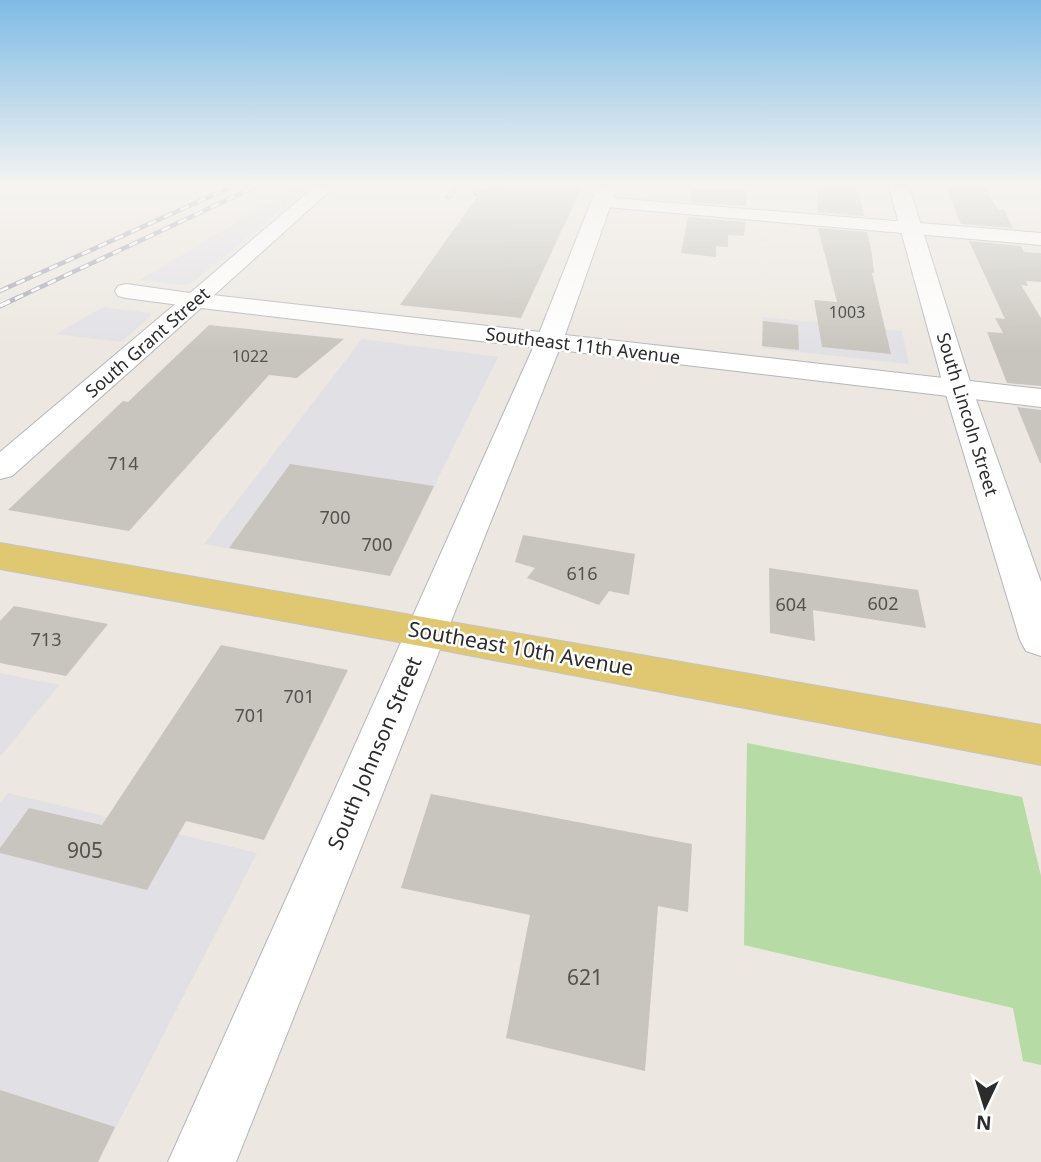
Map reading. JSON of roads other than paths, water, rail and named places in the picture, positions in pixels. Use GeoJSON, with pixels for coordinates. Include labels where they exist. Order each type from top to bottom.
{"type":"FeatureCollection","features":[{"type":"Feature","properties":{"kind":"main road","name":"South Johnson Street"},"geometry":{"type":"LineString","coordinates":[[202,1162],[549,341],[586,241]]}},
{"type":"Feature","properties":{"kind":"main road","name":"South Lincoln Street"},"geometry":{"type":"LineString","coordinates":[[916,241],[958,388],[1041,640]]}},
{"type":"Feature","properties":{"kind":"main road","name":"Southeast 11th Avenue"},"geometry":{"type":"LineString","coordinates":[[195,300],[1041,398]]}},
{"type":"Feature","properties":{"kind":"main road","name":"South Grant Street"},"geometry":{"type":"LineString","coordinates":[[0,469],[195,300]]}},
{"type":"Feature","properties":{"kind":"main road"},"geometry":{"type":"LineString","coordinates":[[528,388],[552,364],[565,358],[602,351],[652,353]]}},
{"type":"Feature","properties":{"kind":"main road","name":"Southeast 10th Avenue"},"geometry":{"type":"LineString","coordinates":[[0,556],[426,631],[1041,745]]}},
{"type":"Feature","properties":{"kind":"street","name":"South Grant Street"},"geometry":{"type":"LineString","coordinates":[[195,300],[263,241]]}},
{"type":"Feature","properties":{"kind":"street","name":"Southeast 11th Avenue"},"geometry":{"type":"LineString","coordinates":[[126,291],[195,300]]}},
{"type":"Feature","properties":{"kind":"railway"},"geometry":{"type":"LineString","coordinates":[[0,291],[111,241]]}},
{"type":"Feature","properties":{"kind":"railway"},"geometry":{"type":"LineString","coordinates":[[15,299],[139,241]]}},
{"type":"Feature","properties":{"kind":"railway"},"geometry":{"type":"LineString","coordinates":[[0,306],[19,297]]}}]}
